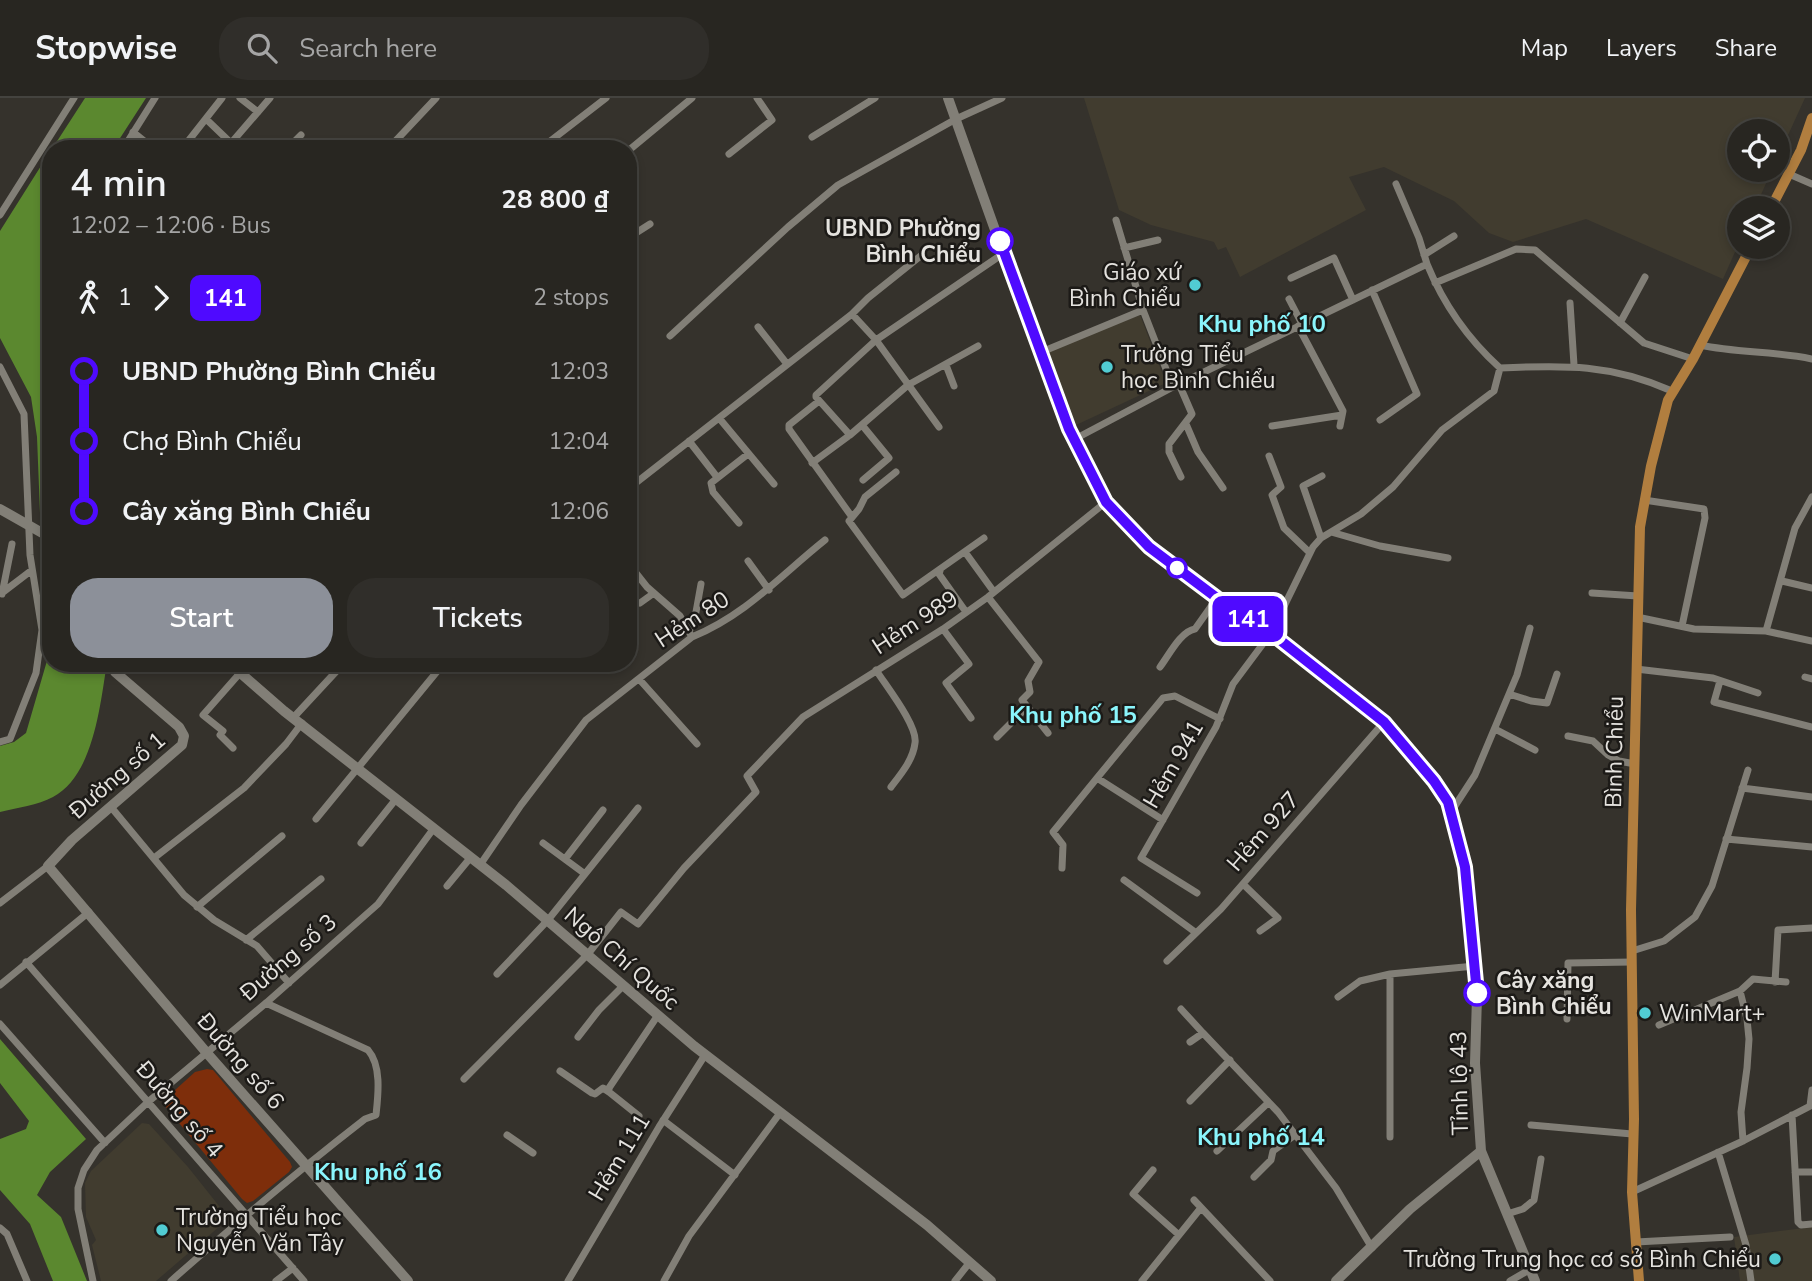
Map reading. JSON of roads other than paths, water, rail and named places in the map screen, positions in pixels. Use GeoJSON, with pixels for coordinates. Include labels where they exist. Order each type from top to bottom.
{"type":"FeatureCollection","features":[{"type":"Feature","properties":{"kind":"main road","name":"Tỉnh lộ 43"},"geometry":{"type":"LineString","coordinates":[[948,98],[1073,440],[1106,502],[1149,547],[1217,598],[1271,633],[1384,722],[1434,781],[1448,802],[1465,867],[1475,966],[1475,1063],[1481,1151],[1535,1281]]}},
{"type":"Feature","properties":{"kind":"main road"},"geometry":{"type":"LineString","coordinates":[[1790,172],[1812,118]]}},
{"type":"Feature","properties":{"kind":"main road","name":"Bình Chiểu"},"geometry":{"type":"LineString","coordinates":[[1639,1281],[1632,1192],[1632,956],[1640,527],[1664,413],[1672,391],[1693,359],[1745,259]]}},
{"type":"Feature","properties":{"kind":"main road"},"geometry":{"type":"LineString","coordinates":[[0,509],[42,533]]}},
{"type":"Feature","properties":{"kind":"main road","name":"Đường số 1"},"geometry":{"type":"LineString","coordinates":[[48,866],[72,840],[183,745],[184,736],[179,727],[119,672]]}},
{"type":"Feature","properties":{"kind":"main road","name":"Ngô Chí Quốc"},"geometry":{"type":"LineString","coordinates":[[240,673],[548,920],[705,1055],[927,1225],[991,1281]]}},
{"type":"Feature","properties":{"kind":"main road","name":"Đường số 6"},"geometry":{"type":"LineString","coordinates":[[48,866],[206,1052],[408,1281]]}},
{"type":"Feature","properties":{"kind":"main road"},"geometry":{"type":"LineString","coordinates":[[1340,1280],[1410,1209],[1481,1151]]}},
{"type":"Feature","properties":{"kind":"street"},"geometry":{"type":"LineString","coordinates":[[47,140],[74,98]]}},
{"type":"Feature","properties":{"kind":"street"},"geometry":{"type":"LineString","coordinates":[[128,140],[155,98]]}},
{"type":"Feature","properties":{"kind":"street"},"geometry":{"type":"LineString","coordinates":[[189,140],[222,98]]}},
{"type":"Feature","properties":{"kind":"street"},"geometry":{"type":"LineString","coordinates":[[240,98],[258,112]]}},
{"type":"Feature","properties":{"kind":"street"},"geometry":{"type":"LineString","coordinates":[[234,140],[270,98]]}},
{"type":"Feature","properties":{"kind":"street"},"geometry":{"type":"LineString","coordinates":[[396,140],[436,98]]}},
{"type":"Feature","properties":{"kind":"street"},"geometry":{"type":"LineString","coordinates":[[637,144],[692,98]]}},
{"type":"Feature","properties":{"kind":"street"},"geometry":{"type":"LineString","coordinates":[[729,155],[772,120],[757,98]]}},
{"type":"Feature","properties":{"kind":"street"},"geometry":{"type":"LineString","coordinates":[[812,137],[876,98]]}},
{"type":"Feature","properties":{"kind":"street"},"geometry":{"type":"LineString","coordinates":[[670,336],[788,227],[838,186],[956,120],[1002,98]]}},
{"type":"Feature","properties":{"kind":"street"},"geometry":{"type":"LineString","coordinates":[[552,140],[604,99]]}},
{"type":"Feature","properties":{"kind":"street"},"geometry":{"type":"LineString","coordinates":[[206,119],[224,140]]}},
{"type":"Feature","properties":{"kind":"street"},"geometry":{"type":"LineString","coordinates":[[133,132],[143,140]]}},
{"type":"Feature","properties":{"kind":"street"},"geometry":{"type":"LineString","coordinates":[[296,140],[301,135]]}},
{"type":"Feature","properties":{"kind":"street"},"geometry":{"type":"LineString","coordinates":[[0,215],[42,149]]}},
{"type":"Feature","properties":{"kind":"street"},"geometry":{"type":"LineString","coordinates":[[1790,174],[1812,184]]}},
{"type":"Feature","properties":{"kind":"street"},"geometry":{"type":"LineString","coordinates":[[1396,184],[1435,283],[1477,347],[1500,368],[1574,365],[1618,372],[1648,380],[1672,391]]}},
{"type":"Feature","properties":{"kind":"street"},"geometry":{"type":"LineString","coordinates":[[1116,220],[1143,310],[1176,386],[1192,414],[1169,446],[1181,477]]}},
{"type":"Feature","properties":{"kind":"street"},"geometry":{"type":"LineString","coordinates":[[637,232],[650,224]]}},
{"type":"Feature","properties":{"kind":"street"},"geometry":{"type":"LineString","coordinates":[[1073,440],[1372,290],[1426,260],[1454,236]]}},
{"type":"Feature","properties":{"kind":"street"},"geometry":{"type":"LineString","coordinates":[[1125,248],[1158,240]]}},
{"type":"Feature","properties":{"kind":"street"},"geometry":{"type":"LineString","coordinates":[[1435,283],[1516,249],[1535,250],[1644,343],[1693,359]]}},
{"type":"Feature","properties":{"kind":"street"},"geometry":{"type":"LineString","coordinates":[[850,435],[816,395],[877,340],[1004,253]]}},
{"type":"Feature","properties":{"kind":"street"},"geometry":{"type":"LineString","coordinates":[[637,482],[852,314],[867,298],[923,254]]}},
{"type":"Feature","properties":{"kind":"street"},"geometry":{"type":"LineString","coordinates":[[1291,278],[1334,258],[1353,299]]}},
{"type":"Feature","properties":{"kind":"street"},"geometry":{"type":"LineString","coordinates":[[1620,323],[1645,277]]}},
{"type":"Feature","properties":{"kind":"street"},"geometry":{"type":"LineString","coordinates":[[1372,290],[1417,394],[1380,420]]}},
{"type":"Feature","properties":{"kind":"street"},"geometry":{"type":"LineString","coordinates":[[1289,299],[1343,411],[1340,426]]}},
{"type":"Feature","properties":{"kind":"street"},"geometry":{"type":"LineString","coordinates":[[1570,303],[1574,365]]}},
{"type":"Feature","properties":{"kind":"street"},"geometry":{"type":"LineString","coordinates":[[1039,353],[1143,310]]}},
{"type":"Feature","properties":{"kind":"street"},"geometry":{"type":"LineString","coordinates":[[852,314],[877,340],[939,427]]}},
{"type":"Feature","properties":{"kind":"street"},"geometry":{"type":"LineString","coordinates":[[758,327],[787,364]]}},
{"type":"Feature","properties":{"kind":"street"},"geometry":{"type":"LineString","coordinates":[[1700,345],[1812,359]]}},
{"type":"Feature","properties":{"kind":"street"},"geometry":{"type":"LineString","coordinates":[[812,463],[850,435],[908,385],[978,346]]}},
{"type":"Feature","properties":{"kind":"street"},"geometry":{"type":"LineString","coordinates":[[946,365],[954,386]]}},
{"type":"Feature","properties":{"kind":"street"},"geometry":{"type":"LineString","coordinates":[[0,367],[24,414],[32,528],[32,570],[42,630],[36,673],[10,739],[0,742]]}},
{"type":"Feature","properties":{"kind":"street"},"geometry":{"type":"LineString","coordinates":[[1322,476],[1303,486],[1321,538],[1361,514],[1393,487],[1442,430],[1494,391],[1500,368]]}},
{"type":"Feature","properties":{"kind":"street"},"geometry":{"type":"LineString","coordinates":[[819,401],[789,427],[852,517]]}},
{"type":"Feature","properties":{"kind":"street"},"geometry":{"type":"LineString","coordinates":[[1272,426],[1342,415]]}},
{"type":"Feature","properties":{"kind":"street"},"geometry":{"type":"LineString","coordinates":[[719,418],[774,484]]}},
{"type":"Feature","properties":{"kind":"street"},"geometry":{"type":"LineString","coordinates":[[1186,424],[1198,452],[1223,488]]}},
{"type":"Feature","properties":{"kind":"street"},"geometry":{"type":"LineString","coordinates":[[862,425],[889,458],[863,480]]}},
{"type":"Feature","properties":{"kind":"street"},"geometry":{"type":"LineString","coordinates":[[689,441],[718,477]]}},
{"type":"Feature","properties":{"kind":"street"},"geometry":{"type":"LineString","coordinates":[[739,523],[713,492],[711,483],[748,454]]}},
{"type":"Feature","properties":{"kind":"street"},"geometry":{"type":"LineString","coordinates":[[1269,456],[1281,487],[1272,495],[1283,528],[1310,553]]}},
{"type":"Feature","properties":{"kind":"street"},"geometry":{"type":"LineString","coordinates":[[896,472],[865,497],[849,521],[903,595],[984,538]]}},
{"type":"Feature","properties":{"kind":"street"},"geometry":{"type":"LineString","coordinates":[[1766,631],[1795,528],[1812,497]]}},
{"type":"Feature","properties":{"kind":"street"},"geometry":{"type":"LineString","coordinates":[[1644,500],[1704,509],[1705,518],[1682,626]]}},
{"type":"Feature","properties":{"kind":"street","name":"Hẻm 989"},"geometry":{"type":"LineString","coordinates":[[588,954],[621,912],[638,924],[684,868],[756,792],[747,776],[803,717],[943,629],[1106,502]]}},
{"type":"Feature","properties":{"kind":"street"},"geometry":{"type":"LineString","coordinates":[[1331,532],[1380,546],[1448,558]]}},
{"type":"Feature","properties":{"kind":"street","name":"Hẻm 941"},"geometry":{"type":"LineString","coordinates":[[1196,893],[1141,858],[1220,719],[1233,684],[1271,633],[1310,553],[1321,538]]}},
{"type":"Feature","properties":{"kind":"street","name":"Hẻm 80"},"geometry":{"type":"LineString","coordinates":[[481,865],[521,805],[586,720],[691,634],[707,631],[769,590],[825,540]]}},
{"type":"Feature","properties":{"kind":"street"},"geometry":{"type":"LineString","coordinates":[[1,594],[12,544]]}},
{"type":"Feature","properties":{"kind":"street"},"geometry":{"type":"LineString","coordinates":[[965,552],[1039,662],[1028,681],[1030,692],[1022,700],[1048,733]]}},
{"type":"Feature","properties":{"kind":"street"},"geometry":{"type":"LineString","coordinates":[[748,561],[769,590]]}},
{"type":"Feature","properties":{"kind":"street"},"geometry":{"type":"LineString","coordinates":[[1,594],[32,570]]}},
{"type":"Feature","properties":{"kind":"street"},"geometry":{"type":"LineString","coordinates":[[940,571],[939,574],[966,612]]}},
{"type":"Feature","properties":{"kind":"street"},"geometry":{"type":"LineString","coordinates":[[637,573],[680,616],[691,634]]}},
{"type":"Feature","properties":{"kind":"street"},"geometry":{"type":"LineString","coordinates":[[1782,581],[1812,587]]}},
{"type":"Feature","properties":{"kind":"street"},"geometry":{"type":"LineString","coordinates":[[691,634],[701,584]]}},
{"type":"Feature","properties":{"kind":"street"},"geometry":{"type":"LineString","coordinates":[[640,603],[654,593]]}},
{"type":"Feature","properties":{"kind":"street"},"geometry":{"type":"LineString","coordinates":[[1592,593],[1637,596]]}},
{"type":"Feature","properties":{"kind":"street"},"geometry":{"type":"LineString","coordinates":[[1160,667],[1185,633],[1195,629],[1217,598]]}},
{"type":"Feature","properties":{"kind":"street"},"geometry":{"type":"LineString","coordinates":[[1637,617],[1694,629],[1766,631],[1812,641]]}},
{"type":"Feature","properties":{"kind":"street"},"geometry":{"type":"LineString","coordinates":[[1451,812],[1475,775],[1509,694],[1530,628]]}},
{"type":"Feature","properties":{"kind":"street"},"geometry":{"type":"LineString","coordinates":[[943,629],[969,664],[946,683],[971,718]]}},
{"type":"Feature","properties":{"kind":"street"},"geometry":{"type":"LineString","coordinates":[[1636,668],[1720,681],[1758,693]]}},
{"type":"Feature","properties":{"kind":"street"},"geometry":{"type":"LineString","coordinates":[[876,670],[912,727],[916,741],[909,762],[891,788]]}},
{"type":"Feature","properties":{"kind":"street"},"geometry":{"type":"LineString","coordinates":[[154,858],[244,788],[286,744],[298,721],[337,672]]}},
{"type":"Feature","properties":{"kind":"street"},"geometry":{"type":"LineString","coordinates":[[316,819],[437,672]]}},
{"type":"Feature","properties":{"kind":"street"},"geometry":{"type":"LineString","coordinates":[[233,748],[220,735],[223,731],[203,715],[240,673]]}},
{"type":"Feature","properties":{"kind":"street"},"geometry":{"type":"LineString","coordinates":[[1509,694],[1547,703],[1557,674]]}},
{"type":"Feature","properties":{"kind":"street"},"geometry":{"type":"LineString","coordinates":[[639,679],[697,744]]}},
{"type":"Feature","properties":{"kind":"street"},"geometry":{"type":"LineString","coordinates":[[1720,681],[1714,702],[1812,727]]}},
{"type":"Feature","properties":{"kind":"street"},"geometry":{"type":"LineString","coordinates":[[1062,868],[1063,845],[1052,832],[1163,698],[1175,696],[1220,719]]}},
{"type":"Feature","properties":{"kind":"street"},"geometry":{"type":"LineString","coordinates":[[997,737],[1027,707]]}},
{"type":"Feature","properties":{"kind":"street","name":"Hẻm 927"},"geometry":{"type":"LineString","coordinates":[[1167,961],[1221,909],[1384,722]]}},
{"type":"Feature","properties":{"kind":"street"},"geometry":{"type":"LineString","coordinates":[[1494,729],[1535,750]]}},
{"type":"Feature","properties":{"kind":"street"},"geometry":{"type":"LineString","coordinates":[[1568,736],[1593,741],[1608,755],[1619,761],[1635,764]]}},
{"type":"Feature","properties":{"kind":"street"},"geometry":{"type":"LineString","coordinates":[[1567,1019],[1568,963],[1632,956],[1664,941],[1695,917],[1712,886],[1748,770]]}},
{"type":"Feature","properties":{"kind":"street"},"geometry":{"type":"LineString","coordinates":[[1097,778],[1163,820]]}},
{"type":"Feature","properties":{"kind":"street"},"geometry":{"type":"LineString","coordinates":[[1742,789],[1812,797]]}},
{"type":"Feature","properties":{"kind":"street"},"geometry":{"type":"LineString","coordinates":[[361,843],[396,799]]}},
{"type":"Feature","properties":{"kind":"street"},"geometry":{"type":"LineString","coordinates":[[111,807],[197,907],[268,957],[289,983]]}},
{"type":"Feature","properties":{"kind":"street"},"geometry":{"type":"LineString","coordinates":[[497,974],[548,920],[638,808]]}},
{"type":"Feature","properties":{"kind":"street"},"geometry":{"type":"LineString","coordinates":[[565,859],[603,810]]}},
{"type":"Feature","properties":{"kind":"street","name":"Đường số 3"},"geometry":{"type":"LineString","coordinates":[[93,1281],[78,1209],[78,1188],[84,1170],[97,1150],[148,1102],[378,904],[434,828]]}},
{"type":"Feature","properties":{"kind":"street"},"geometry":{"type":"LineString","coordinates":[[197,907],[282,836]]}},
{"type":"Feature","properties":{"kind":"street"},"geometry":{"type":"LineString","coordinates":[[1726,839],[1812,847]]}},
{"type":"Feature","properties":{"kind":"street"},"geometry":{"type":"LineString","coordinates":[[542,843],[585,874]]}},
{"type":"Feature","properties":{"kind":"street"},"geometry":{"type":"LineString","coordinates":[[447,886],[471,857]]}},
{"type":"Feature","properties":{"kind":"street","name":"Đường số 1"},"geometry":{"type":"LineString","coordinates":[[0,903],[48,866]]}},
{"type":"Feature","properties":{"kind":"street"},"geometry":{"type":"LineString","coordinates":[[246,940],[321,879]]}},
{"type":"Feature","properties":{"kind":"street"},"geometry":{"type":"LineString","coordinates":[[1124,880],[1195,932]]}},
{"type":"Feature","properties":{"kind":"street"},"geometry":{"type":"LineString","coordinates":[[1243,884],[1278,918],[1260,930]]}},
{"type":"Feature","properties":{"kind":"street"},"geometry":{"type":"LineString","coordinates":[[0,985],[89,912]]}},
{"type":"Feature","properties":{"kind":"street"},"geometry":{"type":"LineString","coordinates":[[1774,982],[1778,930],[1812,929]]}},
{"type":"Feature","properties":{"kind":"street"},"geometry":{"type":"LineString","coordinates":[[464,1079],[588,954]]}},
{"type":"Feature","properties":{"kind":"street","name":"Đường số 4"},"geometry":{"type":"LineString","coordinates":[[26,962],[304,1281]]}},
{"type":"Feature","properties":{"kind":"street"},"geometry":{"type":"LineString","coordinates":[[1338,997],[1360,981],[1390,974],[1475,966]]}},
{"type":"Feature","properties":{"kind":"street"},"geometry":{"type":"LineString","coordinates":[[1390,974],[1390,1138]]}},
{"type":"Feature","properties":{"kind":"street"},"geometry":{"type":"LineString","coordinates":[[1659,1025],[1740,991],[1754,979],[1786,982]]}},
{"type":"Feature","properties":{"kind":"street"},"geometry":{"type":"LineString","coordinates":[[578,1037],[599,1010],[624,985]]}},
{"type":"Feature","properties":{"kind":"street"},"geometry":{"type":"LineString","coordinates":[[1740,991],[1749,1039],[1741,1112],[1743,1141]]}},
{"type":"Feature","properties":{"kind":"street"},"geometry":{"type":"LineString","coordinates":[[171,1281],[307,1164],[365,1119],[376,1115],[376,1063],[368,1050],[266,1003]]}},
{"type":"Feature","properties":{"kind":"street"},"geometry":{"type":"LineString","coordinates":[[1181,1009],[1230,1060],[1295,1135],[1336,1188],[1372,1248]]}},
{"type":"Feature","properties":{"kind":"street"},"geometry":{"type":"LineString","coordinates":[[609,1092],[609,1088],[659,1015]]}},
{"type":"Feature","properties":{"kind":"street"},"geometry":{"type":"LineString","coordinates":[[0,1024],[105,1143]]}},
{"type":"Feature","properties":{"kind":"street"},"geometry":{"type":"LineString","coordinates":[[1190,1042],[1203,1033]]}},
{"type":"Feature","properties":{"kind":"street","name":"Hẻm 111"},"geometry":{"type":"LineString","coordinates":[[568,1281],[663,1120],[705,1055]]}},
{"type":"Feature","properties":{"kind":"street"},"geometry":{"type":"LineString","coordinates":[[1190,1101],[1230,1060]]}},
{"type":"Feature","properties":{"kind":"street"},"geometry":{"type":"LineString","coordinates":[[560,1072],[592,1093],[595,1094],[601,1088],[609,1092],[639,1116]]}},
{"type":"Feature","properties":{"kind":"street"},"geometry":{"type":"LineString","coordinates":[[1632,1192],[1811,1106],[1812,1090]]}},
{"type":"Feature","properties":{"kind":"street"},"geometry":{"type":"LineString","coordinates":[[1217,1151],[1268,1103]]}},
{"type":"Feature","properties":{"kind":"street"},"geometry":{"type":"LineString","coordinates":[[664,1281],[689,1236],[780,1113]]}},
{"type":"Feature","properties":{"kind":"street"},"geometry":{"type":"LineString","coordinates":[[1792,1115],[1798,1222],[1801,1225],[1812,1224]]}},
{"type":"Feature","properties":{"kind":"street"},"geometry":{"type":"LineString","coordinates":[[663,1120],[735,1175]]}},
{"type":"Feature","properties":{"kind":"street"},"geometry":{"type":"LineString","coordinates":[[1531,1125],[1632,1134]]}},
{"type":"Feature","properties":{"kind":"street"},"geometry":{"type":"LineString","coordinates":[[508,1135],[533,1153]]}},
{"type":"Feature","properties":{"kind":"street"},"geometry":{"type":"LineString","coordinates":[[1254,1177],[1271,1160],[1273,1151],[1295,1135]]}},
{"type":"Feature","properties":{"kind":"street"},"geometry":{"type":"LineString","coordinates":[[1718,1152],[1741,1225],[1751,1281]]}},
{"type":"Feature","properties":{"kind":"street"},"geometry":{"type":"LineString","coordinates":[[1507,1214],[1523,1209],[1534,1200],[1541,1159]]}},
{"type":"Feature","properties":{"kind":"street"},"geometry":{"type":"LineString","coordinates":[[1153,1170],[1133,1194],[1179,1235]]}},
{"type":"Feature","properties":{"kind":"street"},"geometry":{"type":"LineString","coordinates":[[1796,1172],[1812,1172]]}},
{"type":"Feature","properties":{"kind":"street"},"geometry":{"type":"LineString","coordinates":[[1194,1200],[1270,1281]]}},
{"type":"Feature","properties":{"kind":"street"},"geometry":{"type":"LineString","coordinates":[[1142,1281],[1200,1209]]}},
{"type":"Feature","properties":{"kind":"street"},"geometry":{"type":"LineString","coordinates":[[0,1228],[7,1234],[27,1281]]}},
{"type":"Feature","properties":{"kind":"street"},"geometry":{"type":"LineString","coordinates":[[1636,1242],[1730,1237]]}},
{"type":"Feature","properties":{"kind":"street"},"geometry":{"type":"LineString","coordinates":[[955,1281],[970,1262]]}},
{"type":"Feature","properties":{"kind":"street"},"geometry":{"type":"LineString","coordinates":[[276,1281],[293,1268]]}},
{"type":"Feature","properties":{"kind":"street"},"geometry":{"type":"LineString","coordinates":[[1510,1281],[1530,1270]]}},
{"type":"Feature","properties":{"kind":"place","name":"UBND Phường Bình Chiểu"},"geometry":{"type":"Point","coordinates":[1000,241]}},
{"type":"Feature","properties":{"kind":"place","name":"Giáo xứ Bình Chiểu"},"geometry":{"type":"Point","coordinates":[1195,285]}},
{"type":"Feature","properties":{"kind":"place","name":"Trường Tiểu học Bình Chiểu"},"geometry":{"type":"Point","coordinates":[1107,367]}},
{"type":"Feature","properties":{"kind":"place","name":"Cây xăng Bình Chiểu"},"geometry":{"type":"Point","coordinates":[1477,993]}},
{"type":"Feature","properties":{"kind":"place","name":"WinMart+"},"geometry":{"type":"Point","coordinates":[1645,1013]}},
{"type":"Feature","properties":{"kind":"place","name":"Trường Tiểu học Nguyễn Văn Tây"},"geometry":{"type":"Point","coordinates":[162,1230]}},
{"type":"Feature","properties":{"kind":"place","name":"Trường Trung học cơ sở Bình Chiểu"},"geometry":{"type":"Point","coordinates":[1775,1259]}},
{"type":"Feature","properties":{"kind":"district","name":"Khu phố 10"},"geometry":{"type":"Point","coordinates":[1262,324]}},
{"type":"Feature","properties":{"kind":"district","name":"Khu phố 15"},"geometry":{"type":"Point","coordinates":[1073,715]}},
{"type":"Feature","properties":{"kind":"district","name":"Khu phố 14"},"geometry":{"type":"Point","coordinates":[1261,1137]}},
{"type":"Feature","properties":{"kind":"district","name":"Khu phố 16"},"geometry":{"type":"Point","coordinates":[378,1172]}}]}
